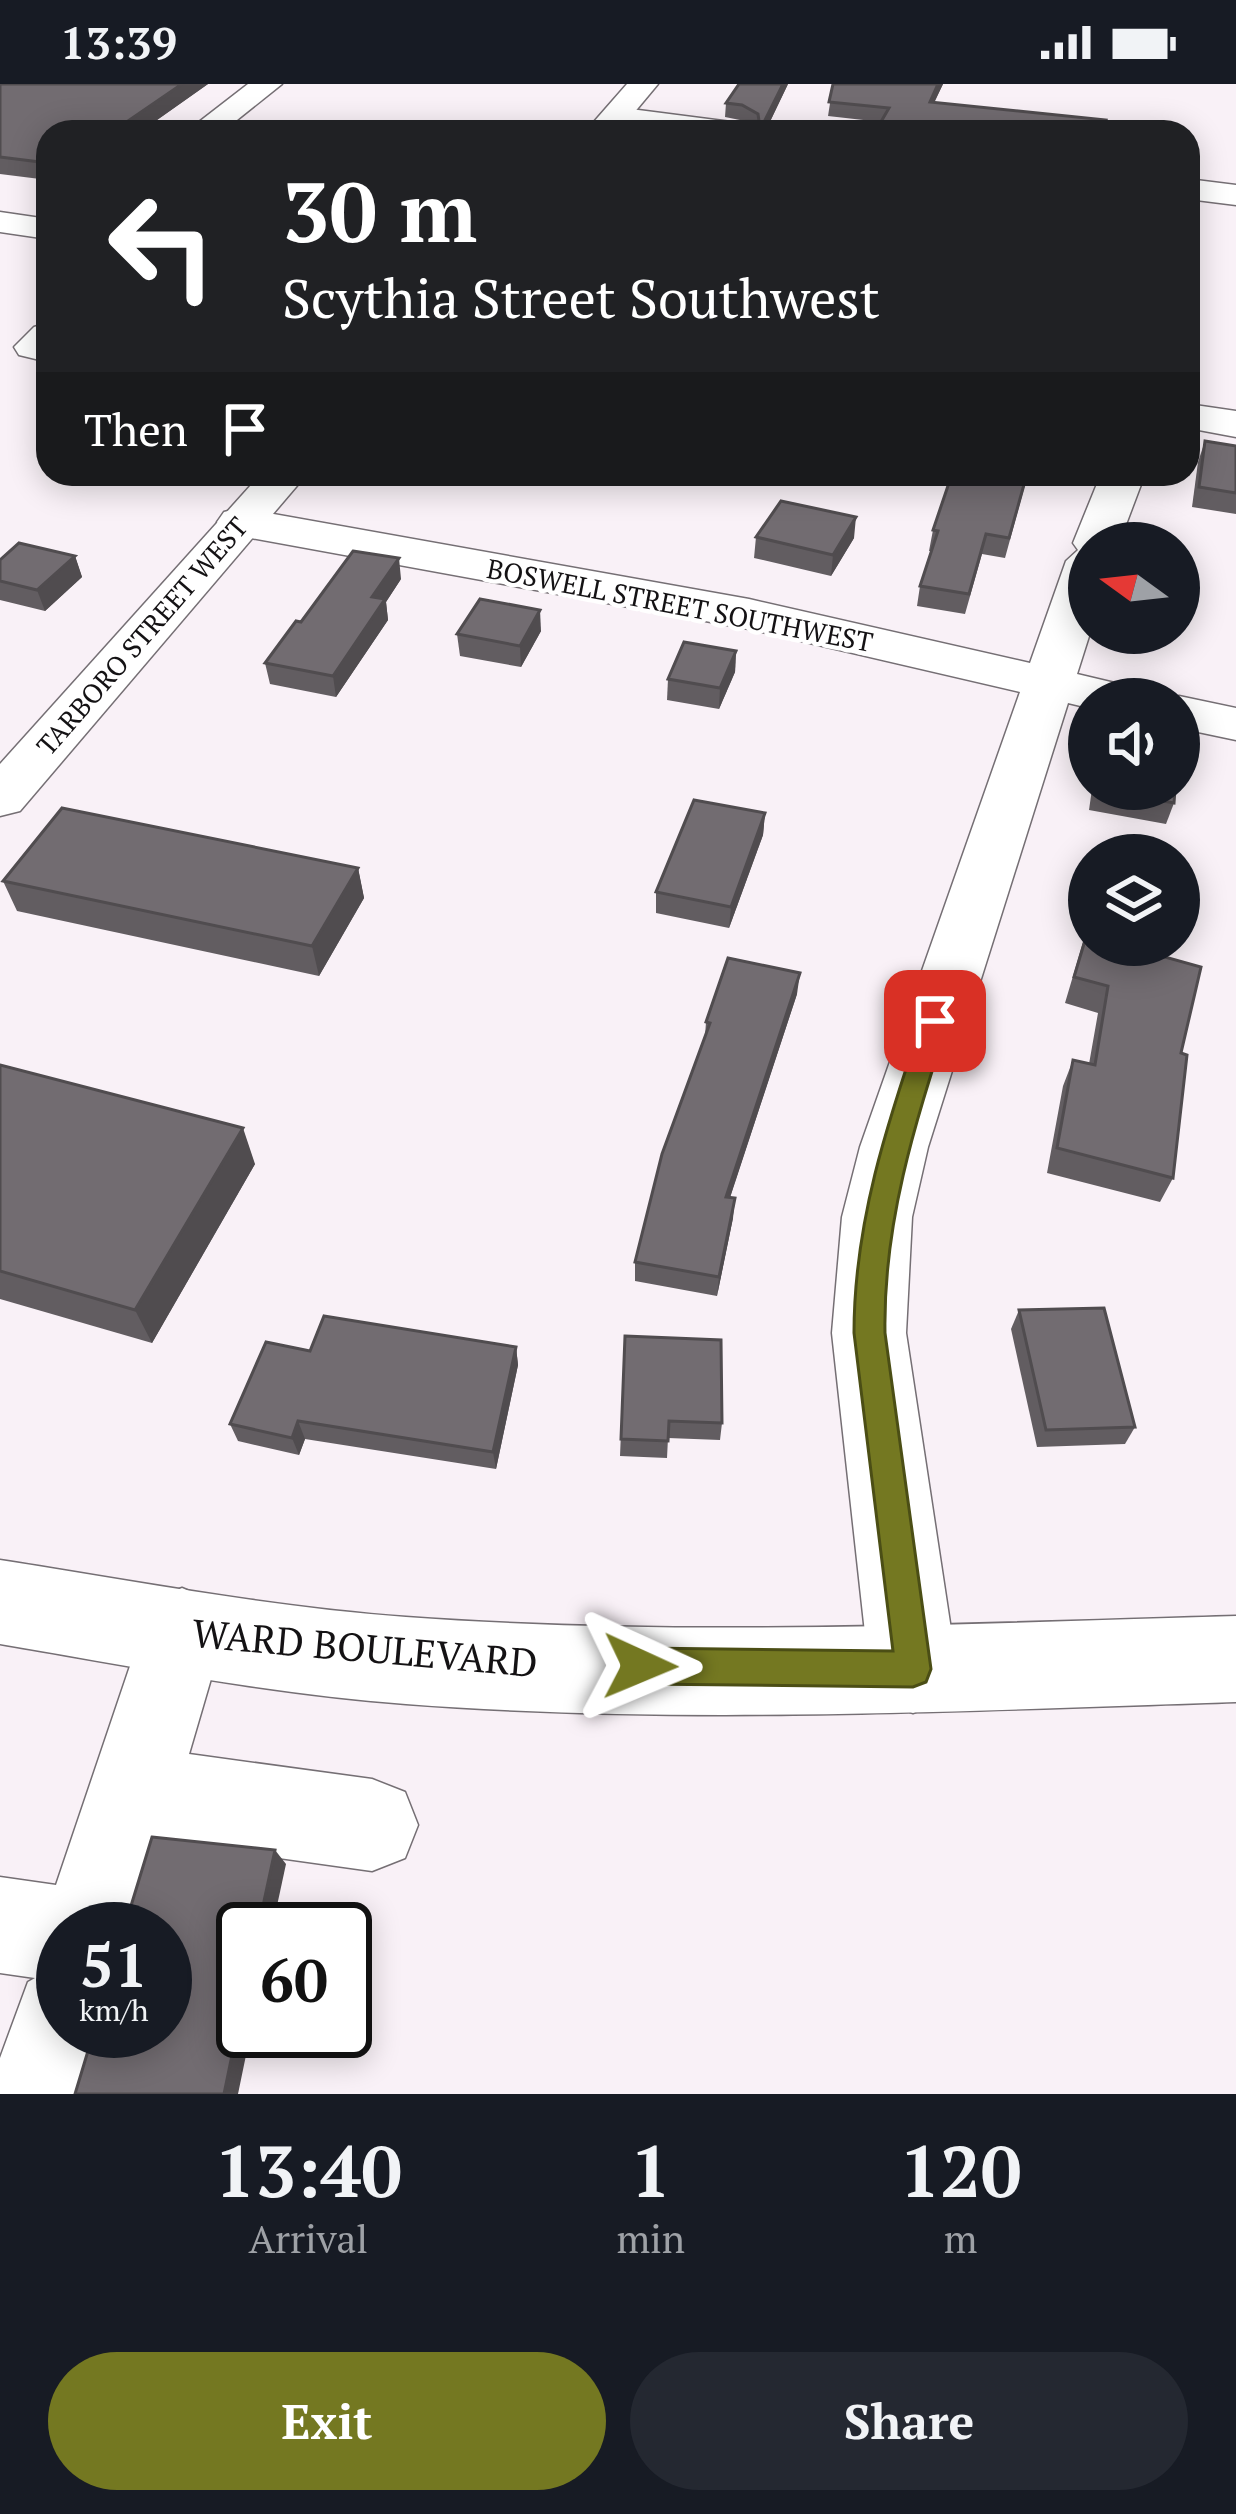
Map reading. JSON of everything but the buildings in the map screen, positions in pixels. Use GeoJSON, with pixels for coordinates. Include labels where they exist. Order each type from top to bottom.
{"type":"FeatureCollection","features":[{"type":"Feature","properties":{"kind":"street"},"geometry":{"type":"LineString","coordinates":[[218,120],[267,84]]}},
{"type":"Feature","properties":{"kind":"street"},"geometry":{"type":"LineString","coordinates":[[612,120],[643,84]]}},
{"type":"Feature","properties":{"kind":"street"},"geometry":{"type":"LineString","coordinates":[[1200,190],[1236,195]]}},
{"type":"Feature","properties":{"kind":"street"},"geometry":{"type":"LineString","coordinates":[[0,222],[36,227]]}},
{"type":"Feature","properties":{"kind":"street"},"geometry":{"type":"LineString","coordinates":[[1200,418],[1236,424]]}},
{"type":"Feature","properties":{"kind":"street","name":"TARBORO STREET WEST"},"geometry":{"type":"LineString","coordinates":[[0,798],[274,486]]}},
{"type":"Feature","properties":{"kind":"street"},"geometry":{"type":"LineString","coordinates":[[1104,522],[1118,486]]}},
{"type":"Feature","properties":{"kind":"street","name":"BOSWELL STREET SOUTHWEST"},"geometry":{"type":"LineString","coordinates":[[240,522],[748,614],[1068,688]]}},
{"type":"Feature","properties":{"kind":"street"},"geometry":{"type":"LineString","coordinates":[[913,1669],[869,1333],[877,1217],[894,1147],[1068,621]]}},
{"type":"Feature","properties":{"kind":"street"},"geometry":{"type":"LineString","coordinates":[[1200,716],[1236,724]]}},
{"type":"Feature","properties":{"kind":"street","name":"WARD BOULEVARD"},"geometry":{"type":"LineString","coordinates":[[0,1602],[292,1648],[459,1664],[913,1669],[1236,1659]]}},
{"type":"Feature","properties":{"kind":"street"},"geometry":{"type":"LineString","coordinates":[[97,1902],[182,1630]]}},
{"type":"Feature","properties":{"kind":"street"},"geometry":{"type":"LineString","coordinates":[[132,1792],[372,1825]]}},
{"type":"Feature","properties":{"kind":"street"},"geometry":{"type":"LineString","coordinates":[[0,1925],[36,1930]]}},
{"type":"Feature","properties":{"kind":"street"},"geometry":{"type":"LineString","coordinates":[[40,2094],[51,2058]]}},
{"type":"Feature","properties":{"kind":"route"},"geometry":{"type":"LineString","coordinates":[[640,1666],[913,1669],[869,1333],[869,1291],[877,1217],[894,1147],[935,1021]]}}]}
